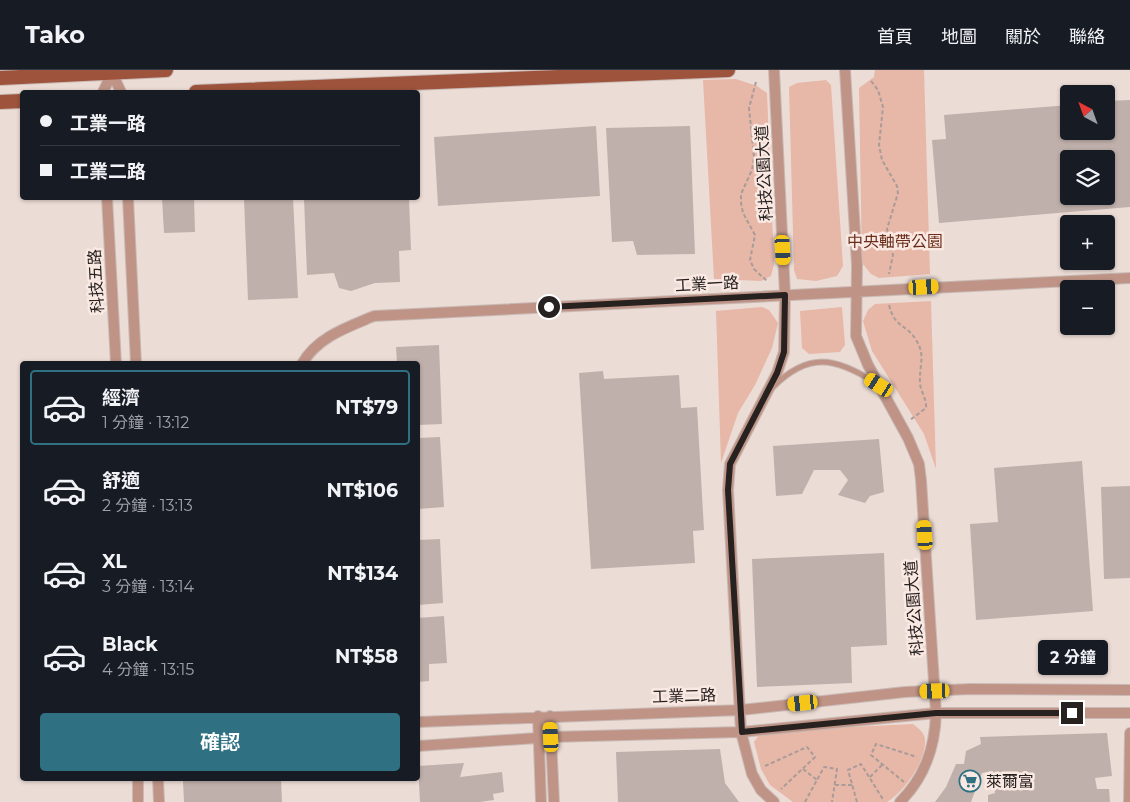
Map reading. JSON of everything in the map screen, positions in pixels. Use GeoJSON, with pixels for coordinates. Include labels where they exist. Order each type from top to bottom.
{"type":"FeatureCollection","features":[{"type":"Feature","properties":{"kind":"main road"},"geometry":{"type":"LineString","coordinates":[[0,78],[166,70]]}},
{"type":"Feature","properties":{"kind":"main road"},"geometry":{"type":"LineString","coordinates":[[244,90],[728,70]]}},
{"type":"Feature","properties":{"kind":"main road"},"geometry":{"type":"LineString","coordinates":[[0,102],[20,100]]}},
{"type":"Feature","properties":{"kind":"street","name":"科技公園大道"},"geometry":{"type":"LineString","coordinates":[[774,70],[785,295],[784,352],[768,392],[730,464],[728,490],[742,732],[752,774],[761,790],[774,802]]}},
{"type":"Feature","properties":{"kind":"street","name":"科技公園大道"},"geometry":{"type":"LineString","coordinates":[[845,70],[857,265],[856,336],[860,350],[902,424],[919,464],[921,480],[936,713],[934,741],[927,764],[916,784],[900,801]]}},
{"type":"Feature","properties":{"kind":"street"},"geometry":{"type":"LineString","coordinates":[[104,90],[112,73]]}},
{"type":"Feature","properties":{"kind":"street"},"geometry":{"type":"LineString","coordinates":[[112,73],[120,90]]}},
{"type":"Feature","properties":{"kind":"street","name":"科技五路"},"geometry":{"type":"LineString","coordinates":[[107,200],[116,361]]}},
{"type":"Feature","properties":{"kind":"street"},"geometry":{"type":"LineString","coordinates":[[128,200],[136,361]]}},
{"type":"Feature","properties":{"kind":"street","name":"工業一路"},"geometry":{"type":"LineString","coordinates":[[304,361],[306,356],[332,334],[374,316],[856,290],[1130,278]]}},
{"type":"Feature","properties":{"kind":"street","name":"工業二路"},"geometry":{"type":"LineString","coordinates":[[420,722],[538,716],[741,710],[970,689],[1130,690]]}},
{"type":"Feature","properties":{"kind":"street"},"geometry":{"type":"LineString","coordinates":[[420,746],[551,737],[742,732],[936,713],[1130,712]]}},
{"type":"Feature","properties":{"kind":"street"},"geometry":{"type":"LineString","coordinates":[[538,716],[541,802]]}},
{"type":"Feature","properties":{"kind":"street"},"geometry":{"type":"LineString","coordinates":[[550,716],[554,802]]}},
{"type":"Feature","properties":{"kind":"street"},"geometry":{"type":"LineString","coordinates":[[1129,802],[1130,733]]}},
{"type":"Feature","properties":{"kind":"street"},"geometry":{"type":"LineString","coordinates":[[138,781],[138,802]]}},
{"type":"Feature","properties":{"kind":"street"},"geometry":{"type":"LineString","coordinates":[[158,781],[159,802]]}},
{"type":"Feature","properties":{"kind":"lane","name":"科技公園大道"},"geometry":{"type":"LineString","coordinates":[[768,392],[792,370],[802,364],[814,362],[829,362],[857,370],[879,385]]}},
{"type":"Feature","properties":{"kind":"path"},"geometry":{"type":"LineString","coordinates":[[756,82],[750,108],[754,157],[752,170],[741,194],[743,213],[755,235],[750,260],[754,269],[768,281]]}},
{"type":"Feature","properties":{"kind":"path"},"geometry":{"type":"LineString","coordinates":[[872,82],[878,90],[883,107],[879,145],[882,160],[897,186],[898,193],[887,229],[893,255],[889,274]]}},
{"type":"Feature","properties":{"kind":"path"},"geometry":{"type":"LineString","coordinates":[[889,305],[894,321],[911,333],[918,342],[923,360],[919,380],[926,408],[902,424]]}},
{"type":"Feature","properties":{"kind":"path"},"geometry":{"type":"LineString","coordinates":[[905,782],[871,755],[876,744],[919,757]]}},
{"type":"Feature","properties":{"kind":"path"},"geometry":{"type":"LineString","coordinates":[[765,766],[807,747],[815,757],[781,789]]}},
{"type":"Feature","properties":{"kind":"path"},"geometry":{"type":"LineString","coordinates":[[857,802],[848,770],[861,764],[884,801]]}},
{"type":"Feature","properties":{"kind":"path"},"geometry":{"type":"LineString","coordinates":[[869,777],[883,764]]}},
{"type":"Feature","properties":{"kind":"path"},"geometry":{"type":"LineString","coordinates":[[805,802],[824,766],[837,769],[832,802]]}},
{"type":"Feature","properties":{"kind":"path"},"geometry":{"type":"LineString","coordinates":[[803,768],[817,780]]}},
{"type":"Feature","properties":{"kind":"path"},"geometry":{"type":"LineString","coordinates":[[835,786],[852,785]]}},
{"type":"Feature","properties":{"kind":"green space","name":"中央軸帶公園"},"geometry":{"type":"Polygon","coordinates":[[[875,70],[924,70],[930,274],[879,278],[871,274],[862,263],[859,88],[874,77],[875,70]]]}},
{"type":"Feature","properties":{"kind":"green space"},"geometry":{"type":"Polygon","coordinates":[[[736,79],[757,86],[767,93],[774,264],[771,276],[761,281],[714,279],[703,80],[736,79]]]}},
{"type":"Feature","properties":{"kind":"green space","name":"中央軸帶公園"},"geometry":{"type":"Polygon","coordinates":[[[826,80],[831,85],[843,266],[837,276],[816,281],[797,279],[794,270],[789,87],[797,83],[826,80]]]}},
{"type":"Feature","properties":{"kind":"green space"},"geometry":{"type":"Polygon","coordinates":[[[931,301],[936,469],[924,434],[872,351],[863,321],[868,310],[875,304],[931,301]]]}},
{"type":"Feature","properties":{"kind":"green space"},"geometry":{"type":"Polygon","coordinates":[[[762,307],[769,310],[778,323],[772,348],[755,385],[738,413],[721,463],[716,311],[762,307]]]}},
{"type":"Feature","properties":{"kind":"green space"},"geometry":{"type":"Polygon","coordinates":[[[842,307],[845,345],[840,352],[809,354],[802,348],[800,311],[842,307]]]}},
{"type":"Feature","properties":{"kind":"green space"},"geometry":{"type":"Polygon","coordinates":[[[913,724],[921,730],[925,739],[922,756],[907,783],[887,802],[793,802],[770,785],[761,769],[754,742],[759,735],[769,731],[913,724]]]}},
{"type":"Feature","properties":{"kind":"building"},"geometry":{"type":"Polygon","coordinates":[[[1130,100],[1130,207],[939,223],[932,140],[946,139],[944,115],[1060,106],[1060,140],[1115,140],[1115,101],[1130,100]]]}},
{"type":"Feature","properties":{"kind":"building"},"geometry":{"type":"Polygon","coordinates":[[[596,126],[600,196],[438,206],[434,137],[596,126]]]}},
{"type":"Feature","properties":{"kind":"building"},"geometry":{"type":"Polygon","coordinates":[[[690,126],[695,254],[637,255],[633,241],[612,242],[606,128],[690,126]]]}},
{"type":"Feature","properties":{"kind":"building"},"geometry":{"type":"Polygon","coordinates":[[[162,200],[194,200],[195,232],[164,233],[162,200]]]}},
{"type":"Feature","properties":{"kind":"building"},"geometry":{"type":"Polygon","coordinates":[[[244,200],[293,200],[298,298],[248,300],[244,200]]]}},
{"type":"Feature","properties":{"kind":"building"},"geometry":{"type":"Polygon","coordinates":[[[304,200],[409,200],[411,250],[399,251],[400,282],[375,283],[351,291],[339,288],[334,273],[307,275],[304,200]]]}},
{"type":"Feature","properties":{"kind":"building"},"geometry":{"type":"Polygon","coordinates":[[[439,345],[442,424],[420,425],[420,361],[397,361],[396,347],[439,345]]]}},
{"type":"Feature","properties":{"kind":"building"},"geometry":{"type":"Polygon","coordinates":[[[603,371],[604,379],[679,375],[681,408],[697,407],[704,530],[693,531],[695,563],[591,569],[579,373],[603,371]]]}},
{"type":"Feature","properties":{"kind":"building"},"geometry":{"type":"Polygon","coordinates":[[[440,437],[444,507],[420,509],[420,438],[440,437]]]}},
{"type":"Feature","properties":{"kind":"building"},"geometry":{"type":"Polygon","coordinates":[[[879,439],[884,492],[870,496],[865,503],[838,495],[848,480],[840,470],[814,470],[802,494],[776,496],[773,446],[879,439]]]}},
{"type":"Feature","properties":{"kind":"building"},"geometry":{"type":"Polygon","coordinates":[[[1082,461],[1093,611],[976,620],[970,524],[998,522],[994,468],[1082,461]]]}},
{"type":"Feature","properties":{"kind":"building"},"geometry":{"type":"Polygon","coordinates":[[[1130,486],[1130,578],[1104,579],[1101,487],[1130,486]]]}},
{"type":"Feature","properties":{"kind":"building"},"geometry":{"type":"Polygon","coordinates":[[[440,539],[443,603],[420,605],[420,540],[440,539]]]}},
{"type":"Feature","properties":{"kind":"building"},"geometry":{"type":"Polygon","coordinates":[[[884,553],[887,645],[851,647],[852,683],[757,687],[752,559],[884,553]]]}},
{"type":"Feature","properties":{"kind":"building"},"geometry":{"type":"Polygon","coordinates":[[[444,616],[447,663],[429,664],[429,681],[420,682],[420,618],[444,616]]]}},
{"type":"Feature","properties":{"kind":"building"},"geometry":{"type":"Polygon","coordinates":[[[1107,733],[1112,776],[1095,778],[1097,789],[1109,789],[1110,802],[988,802],[988,795],[995,793],[993,771],[982,773],[971,802],[935,802],[946,787],[956,764],[964,764],[966,751],[981,744],[980,737],[1107,733]]]}},
{"type":"Feature","properties":{"kind":"building"},"geometry":{"type":"Polygon","coordinates":[[[720,749],[725,783],[739,802],[618,802],[616,752],[720,749]]]}},
{"type":"Feature","properties":{"kind":"building"},"geometry":{"type":"Polygon","coordinates":[[[464,763],[460,777],[502,772],[504,792],[493,794],[494,800],[480,802],[420,802],[420,766],[464,763]]]}},
{"type":"Feature","properties":{"kind":"building"},"geometry":{"type":"Polygon","coordinates":[[[183,781],[281,781],[282,802],[184,802],[183,781]]]}},
{"type":"Feature","properties":{"kind":"place","name":"萊爾富"},"geometry":{"type":"Point","coordinates":[970,781]}},
{"type":"Feature","properties":{"kind":"route"},"geometry":{"type":"LineString","coordinates":[[549,307],[785,295],[784,352],[768,392],[730,464],[728,490],[742,732],[936,713],[1072,713]]}}]}
